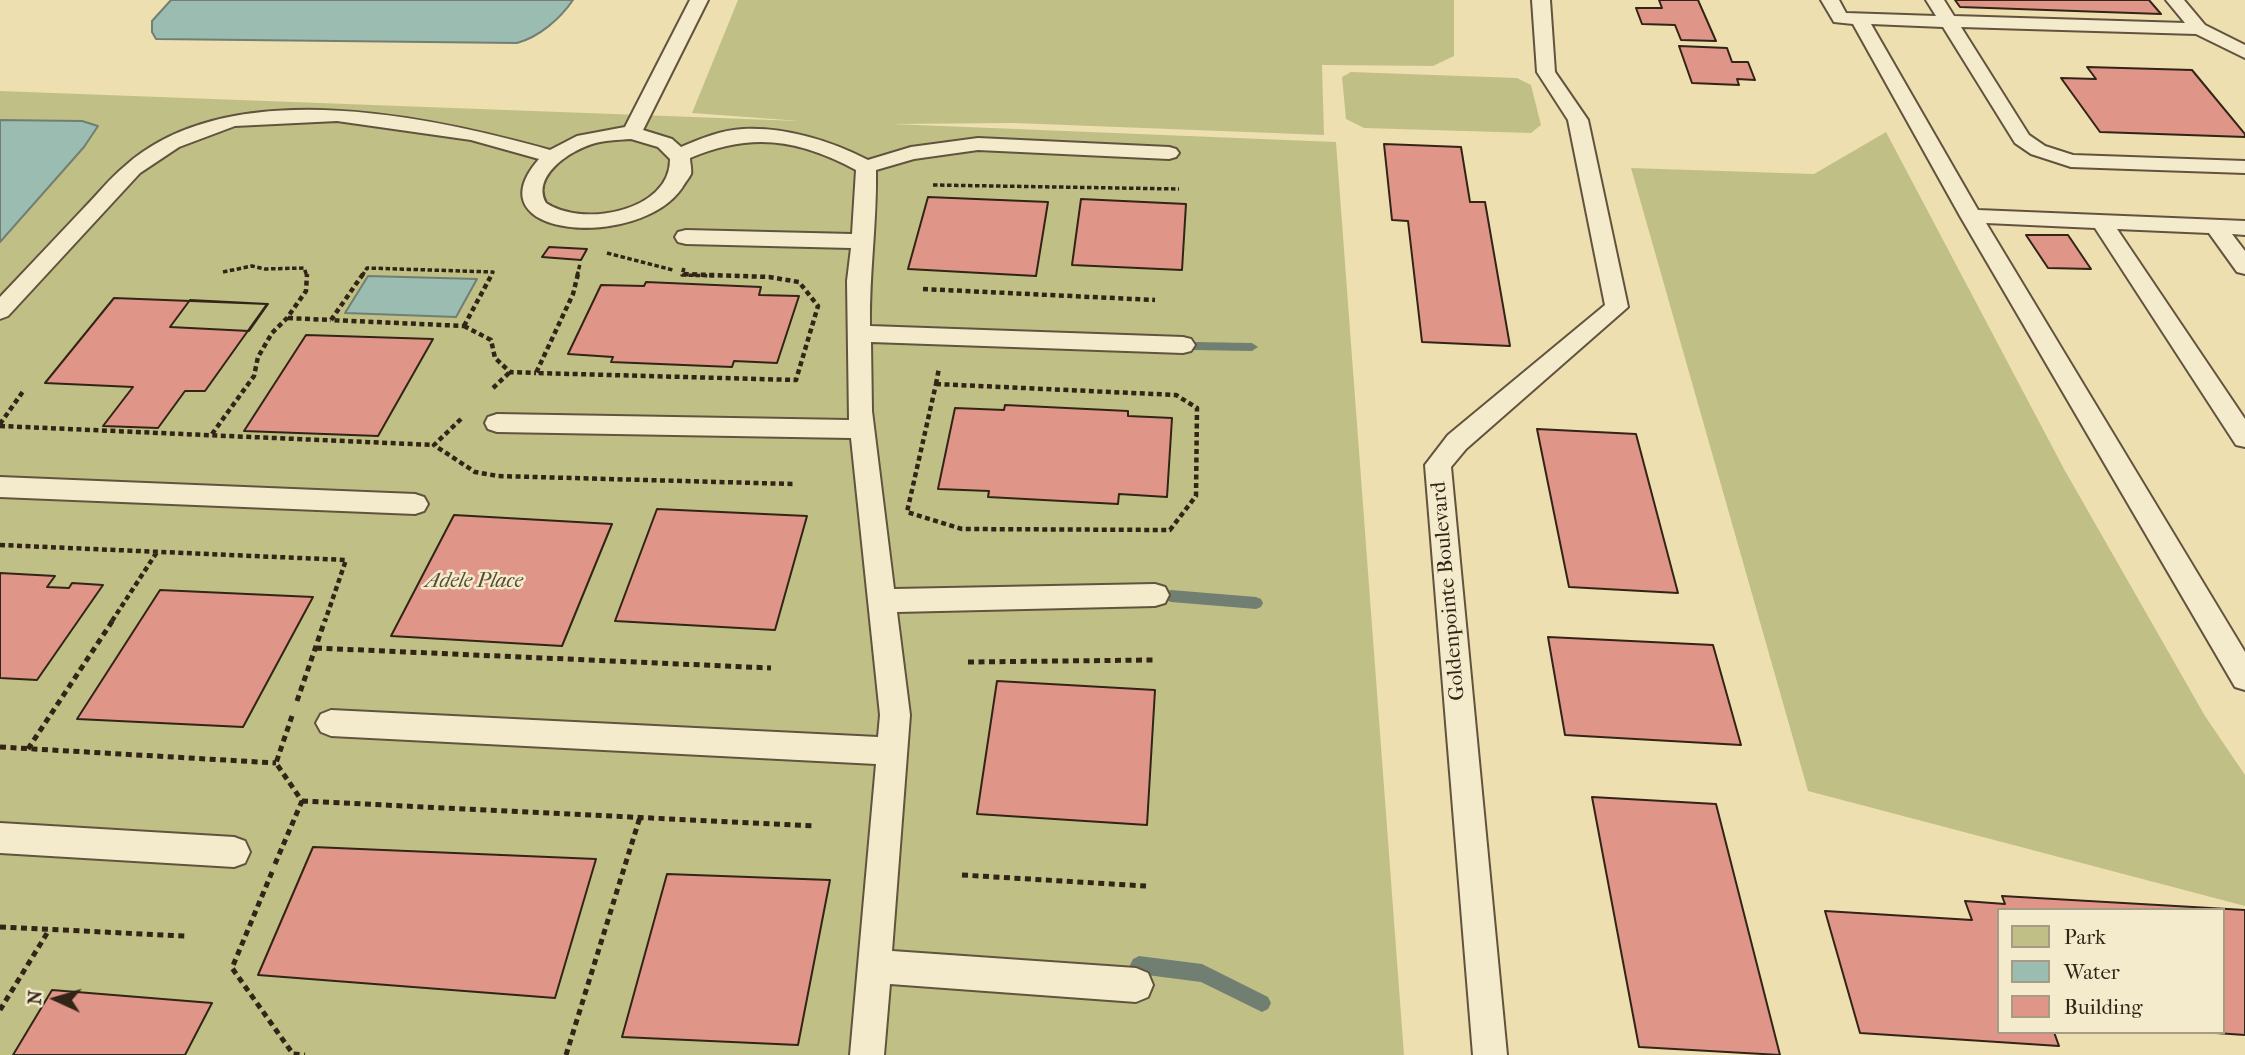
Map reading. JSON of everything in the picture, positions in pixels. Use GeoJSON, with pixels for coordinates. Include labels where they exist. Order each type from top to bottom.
{"type":"FeatureCollection","features":[{"type":"Feature","properties":{"kind":"lane"},"geometry":{"type":"LineString","coordinates":[[632,133],[699,0]]}},
{"type":"Feature","properties":{"kind":"lane"},"geometry":{"type":"LineString","coordinates":[[1830,0],[1840,18],[2199,29]]}},
{"type":"Feature","properties":{"kind":"lane"},"geometry":{"type":"LineString","coordinates":[[1935,0],[2022,139],[2038,150],[2071,161],[2245,167]]}},
{"type":"Feature","properties":{"kind":"lane"},"geometry":{"type":"LineString","coordinates":[[2175,0],[2199,29],[2245,52]]}},
{"type":"Feature","properties":{"kind":"lane","name":"Goldenpointe Boulevard"},"geometry":{"type":"LineString","coordinates":[[1490,1055],[1438,465],[1457,442],[1617,307],[1578,120],[1546,72],[1538,3]]}},
{"type":"Feature","properties":{"kind":"lane"},"geometry":{"type":"LineString","coordinates":[[1859,19],[1971,216],[2245,678]]}},
{"type":"Feature","properties":{"kind":"lane"},"geometry":{"type":"LineString","coordinates":[[0,311],[133,169],[172,143],[232,120],[337,116],[473,134],[554,157]]}},
{"type":"Feature","properties":{"kind":"lane"},"geometry":{"type":"LineString","coordinates":[[632,133],[654,137],[670,145],[679,155],[681,170],[675,186],[655,204],[625,218],[581,223],[549,215],[535,202],[532,195],[535,175],[544,163],[571,145],[591,138],[632,133]]}},
{"type":"Feature","properties":{"kind":"lane"},"geometry":{"type":"LineString","coordinates":[[679,155],[713,141],[743,135],[788,139],[830,148],[866,167],[911,153],[978,144],[1169,153]]}},
{"type":"Feature","properties":{"kind":"lane"},"geometry":{"type":"LineString","coordinates":[[866,167],[858,281],[862,429],[895,715],[867,1055]]}},
{"type":"Feature","properties":{"kind":"lane"},"geometry":{"type":"LineString","coordinates":[[1971,216],[2245,228]]}},
{"type":"Feature","properties":{"kind":"lane"},"geometry":{"type":"LineString","coordinates":[[2101,222],[2245,438]]}},
{"type":"Feature","properties":{"kind":"lane"},"geometry":{"type":"LineString","coordinates":[[2215,226],[2245,267]]}},
{"type":"Feature","properties":{"kind":"lane"},"geometry":{"type":"LineString","coordinates":[[686,237],[862,241]]}},
{"type":"Feature","properties":{"kind":"lane"},"geometry":{"type":"LineString","coordinates":[[859,334],[1183,345]]}},
{"type":"Feature","properties":{"kind":"lane"},"geometry":{"type":"LineString","coordinates":[[497,423],[862,429]]}},
{"type":"Feature","properties":{"kind":"lane"},"geometry":{"type":"LineString","coordinates":[[0,487],[415,504]]}},
{"type":"Feature","properties":{"kind":"lane"},"geometry":{"type":"LineString","coordinates":[[882,601],[1156,595]]}},
{"type":"Feature","properties":{"kind":"lane"},"geometry":{"type":"LineString","coordinates":[[331,723],[892,751]]}},
{"type":"Feature","properties":{"kind":"lane"},"geometry":{"type":"LineString","coordinates":[[0,838],[234,852]]}},
{"type":"Feature","properties":{"kind":"lane"},"geometry":{"type":"LineString","coordinates":[[874,966],[1136,985]]}},
{"type":"Feature","properties":{"kind":"path"},"geometry":{"type":"LineString","coordinates":[[925,185],[1179,189]]}},
{"type":"Feature","properties":{"kind":"path"},"geometry":{"type":"LineString","coordinates":[[288,318],[464,326],[491,340],[495,358],[510,372],[796,380],[818,306],[799,282],[769,277],[682,275],[604,251]]}},
{"type":"Feature","properties":{"kind":"path"},"geometry":{"type":"LineString","coordinates":[[536,373],[573,294],[580,264]]}},
{"type":"Feature","properties":{"kind":"path"},"geometry":{"type":"LineString","coordinates":[[682,275],[685,265]]}},
{"type":"Feature","properties":{"kind":"path"},"geometry":{"type":"LineString","coordinates":[[211,435],[254,376],[258,357],[272,333],[288,318],[306,291],[307,275],[304,268],[265,269],[252,266],[223,272]]}},
{"type":"Feature","properties":{"kind":"path"},"geometry":{"type":"LineString","coordinates":[[331,320],[367,268],[493,272],[464,326]]}},
{"type":"Feature","properties":{"kind":"path"},"geometry":{"type":"LineString","coordinates":[[923,289],[1155,300]]}},
{"type":"Feature","properties":{"kind":"path"},"geometry":{"type":"LineString","coordinates":[[936,384],[1176,395],[1197,408],[1196,496],[1170,530],[962,528],[907,512],[936,384]]}},
{"type":"Feature","properties":{"kind":"path"},"geometry":{"type":"LineString","coordinates":[[0,425],[24,390]]}},
{"type":"Feature","properties":{"kind":"path"},"geometry":{"type":"LineString","coordinates":[[0,425],[434,445]]}},
{"type":"Feature","properties":{"kind":"path"},"geometry":{"type":"LineString","coordinates":[[0,545],[346,560],[276,763]]}},
{"type":"Feature","properties":{"kind":"path"},"geometry":{"type":"LineString","coordinates":[[27,749],[157,551]]}},
{"type":"Feature","properties":{"kind":"path"},"geometry":{"type":"LineString","coordinates":[[316,648],[771,668]]}},
{"type":"Feature","properties":{"kind":"path"},"geometry":{"type":"LineString","coordinates":[[968,662],[1153,660]]}},
{"type":"Feature","properties":{"kind":"path"},"geometry":{"type":"LineString","coordinates":[[0,747],[276,763]]}},
{"type":"Feature","properties":{"kind":"path"},"geometry":{"type":"LineString","coordinates":[[276,763],[302,801]]}},
{"type":"Feature","properties":{"kind":"path"},"geometry":{"type":"LineString","coordinates":[[302,801],[815,826]]}},
{"type":"Feature","properties":{"kind":"path"},"geometry":{"type":"LineString","coordinates":[[302,801],[232,968],[293,1054],[306,1055]]}},
{"type":"Feature","properties":{"kind":"path"},"geometry":{"type":"LineString","coordinates":[[566,1055],[640,817]]}},
{"type":"Feature","properties":{"kind":"path"},"geometry":{"type":"LineString","coordinates":[[962,874],[1146,886]]}},
{"type":"Feature","properties":{"kind":"path"},"geometry":{"type":"LineString","coordinates":[[0,927],[185,936]]}},
{"type":"Feature","properties":{"kind":"path"},"geometry":{"type":"LineString","coordinates":[[0,1010],[49,930]]}},
{"type":"Feature","properties":{"kind":"green space","name":"Adele Place"},"geometry":{"type":"Polygon","coordinates":[[[738,0],[1454,0],[1454,56],[1433,66],[1322,65],[1324,135],[1014,123],[893,124],[1336,142],[1404,1055],[0,1055],[0,91],[800,121],[692,113],[738,0]]]}},
{"type":"Feature","properties":{"kind":"green space"},"geometry":{"type":"Polygon","coordinates":[[[1351,72],[1517,78],[1531,85],[1541,125],[1531,133],[1364,128],[1346,119],[1342,77],[1351,72]]]}},
{"type":"Feature","properties":{"kind":"green space"},"geometry":{"type":"Polygon","coordinates":[[[1886,132],[2064,469],[2205,716],[2245,775],[2245,906],[1808,791],[1631,168],[1814,174],[1886,132]]]}},
{"type":"Feature","properties":{"kind":"water"},"geometry":{"type":"Polygon","coordinates":[[[171,0],[573,0],[548,26],[517,43],[156,39],[152,32],[152,21],[171,0]]]}},
{"type":"Feature","properties":{"kind":"water"},"geometry":{"type":"Polygon","coordinates":[[[0,120],[82,121],[98,126],[84,147],[0,242],[0,120]]]}},
{"type":"Feature","properties":{"kind":"water"},"geometry":{"type":"Polygon","coordinates":[[[368,276],[477,279],[456,317],[345,313],[368,276]]]}},
{"type":"Feature","properties":{"kind":"building"},"geometry":{"type":"Polygon","coordinates":[[[1659,0],[1698,0],[1716,41],[1681,40],[1675,25],[1642,24],[1636,8],[1662,8],[1659,0]]]}},
{"type":"Feature","properties":{"kind":"building"},"geometry":{"type":"Polygon","coordinates":[[[1955,0],[2149,0],[2161,14],[1960,7],[1955,0]]]}},
{"type":"Feature","properties":{"kind":"building"},"geometry":{"type":"Polygon","coordinates":[[[1679,46],[1727,48],[1732,62],[1748,62],[1755,80],[1737,79],[1739,85],[1692,83],[1679,46]]]}},
{"type":"Feature","properties":{"kind":"building"},"geometry":{"type":"Polygon","coordinates":[[[2087,67],[2192,70],[2245,137],[2100,132],[2061,78],[2096,79],[2087,67]]]}},
{"type":"Feature","properties":{"kind":"building"},"geometry":{"type":"Polygon","coordinates":[[[1384,144],[1461,147],[1470,202],[1485,202],[1510,346],[1422,342],[1408,221],[1392,220],[1384,144]]]}},
{"type":"Feature","properties":{"kind":"building"},"geometry":{"type":"Polygon","coordinates":[[[928,197],[1048,202],[1036,276],[908,269],[928,197]]]}},
{"type":"Feature","properties":{"kind":"building"},"geometry":{"type":"Polygon","coordinates":[[[1081,199],[1186,204],[1182,270],[1072,265],[1081,199]]]}},
{"type":"Feature","properties":{"kind":"building"},"geometry":{"type":"Polygon","coordinates":[[[2026,235],[2068,235],[2091,269],[2048,268],[2026,235]]]}},
{"type":"Feature","properties":{"kind":"building"},"geometry":{"type":"Polygon","coordinates":[[[549,247],[587,249],[581,260],[542,257],[549,247]]]}},
{"type":"Feature","properties":{"kind":"building"},"geometry":{"type":"Polygon","coordinates":[[[646,282],[761,287],[759,295],[799,296],[777,363],[734,361],[732,367],[611,362],[613,357],[568,354],[601,285],[644,286],[646,282]]]}},
{"type":"Feature","properties":{"kind":"building"},"geometry":{"type":"Polygon","coordinates":[[[114,298],[267,304],[205,391],[185,391],[158,428],[103,426],[133,387],[45,383],[114,298]]]}},
{"type":"Feature","properties":{"kind":"building"},"geometry":{"type":"Polygon","coordinates":[[[190,300],[268,304],[249,331],[170,327],[190,300]]]}},
{"type":"Feature","properties":{"kind":"building"},"geometry":{"type":"Polygon","coordinates":[[[306,335],[433,339],[378,436],[244,431],[306,335]]]}},
{"type":"Feature","properties":{"kind":"building"},"geometry":{"type":"Polygon","coordinates":[[[1005,405],[1128,411],[1128,416],[1172,418],[1167,497],[1119,494],[1118,504],[988,497],[989,491],[938,489],[955,408],[1004,410],[1005,405]]]}},
{"type":"Feature","properties":{"kind":"building"},"geometry":{"type":"Polygon","coordinates":[[[1537,429],[1636,434],[1678,593],[1569,587],[1537,429]]]}},
{"type":"Feature","properties":{"kind":"building"},"geometry":{"type":"Polygon","coordinates":[[[657,509],[807,516],[775,630],[615,621],[657,509]]]}},
{"type":"Feature","properties":{"kind":"building"},"geometry":{"type":"Polygon","coordinates":[[[454,515],[612,524],[562,646],[391,636],[454,515]]]}},
{"type":"Feature","properties":{"kind":"building"},"geometry":{"type":"Polygon","coordinates":[[[0,573],[55,576],[47,587],[69,588],[72,583],[103,585],[37,680],[0,678],[0,573]]]}},
{"type":"Feature","properties":{"kind":"building"},"geometry":{"type":"Polygon","coordinates":[[[160,590],[313,597],[243,727],[77,719],[160,590]]]}},
{"type":"Feature","properties":{"kind":"building"},"geometry":{"type":"Polygon","coordinates":[[[1548,637],[1713,645],[1741,745],[1565,735],[1548,637]]]}},
{"type":"Feature","properties":{"kind":"building"},"geometry":{"type":"Polygon","coordinates":[[[997,681],[1155,690],[1147,825],[977,814],[997,681]]]}},
{"type":"Feature","properties":{"kind":"building"},"geometry":{"type":"Polygon","coordinates":[[[1592,797],[1716,804],[1780,1055],[1639,1047],[1592,797]]]}},
{"type":"Feature","properties":{"kind":"building"},"geometry":{"type":"Polygon","coordinates":[[[313,847],[596,859],[555,998],[258,975],[313,847]]]}},
{"type":"Feature","properties":{"kind":"building"},"geometry":{"type":"Polygon","coordinates":[[[667,874],[830,880],[798,1045],[622,1037],[667,874]]]}},
{"type":"Feature","properties":{"kind":"building"},"geometry":{"type":"Polygon","coordinates":[[[2002,896],[2210,908],[1996,908],[1996,1034],[2055,1034],[2059,1046],[1860,1033],[1825,911],[1972,920],[1965,901],[2005,904],[2002,896]]]}},
{"type":"Feature","properties":{"kind":"building"},"geometry":{"type":"Polygon","coordinates":[[[2224,909],[2245,910],[2245,1035],[2224,1034],[2224,909]]]}},
{"type":"Feature","properties":{"kind":"building"},"geometry":{"type":"Polygon","coordinates":[[[52,990],[212,1003],[185,1055],[13,1055],[52,990]]]}},
{"type":"Feature","properties":{"kind":"waterway"},"geometry":{"type":"LineString","coordinates":[[1193,346],[1252,347]]}},
{"type":"Feature","properties":{"kind":"waterway"},"geometry":{"type":"LineString","coordinates":[[1171,596],[1256,603]]}},
{"type":"Feature","properties":{"kind":"waterway"},"geometry":{"type":"LineString","coordinates":[[1139,965],[1202,973],[1262,1003]]}}]}
